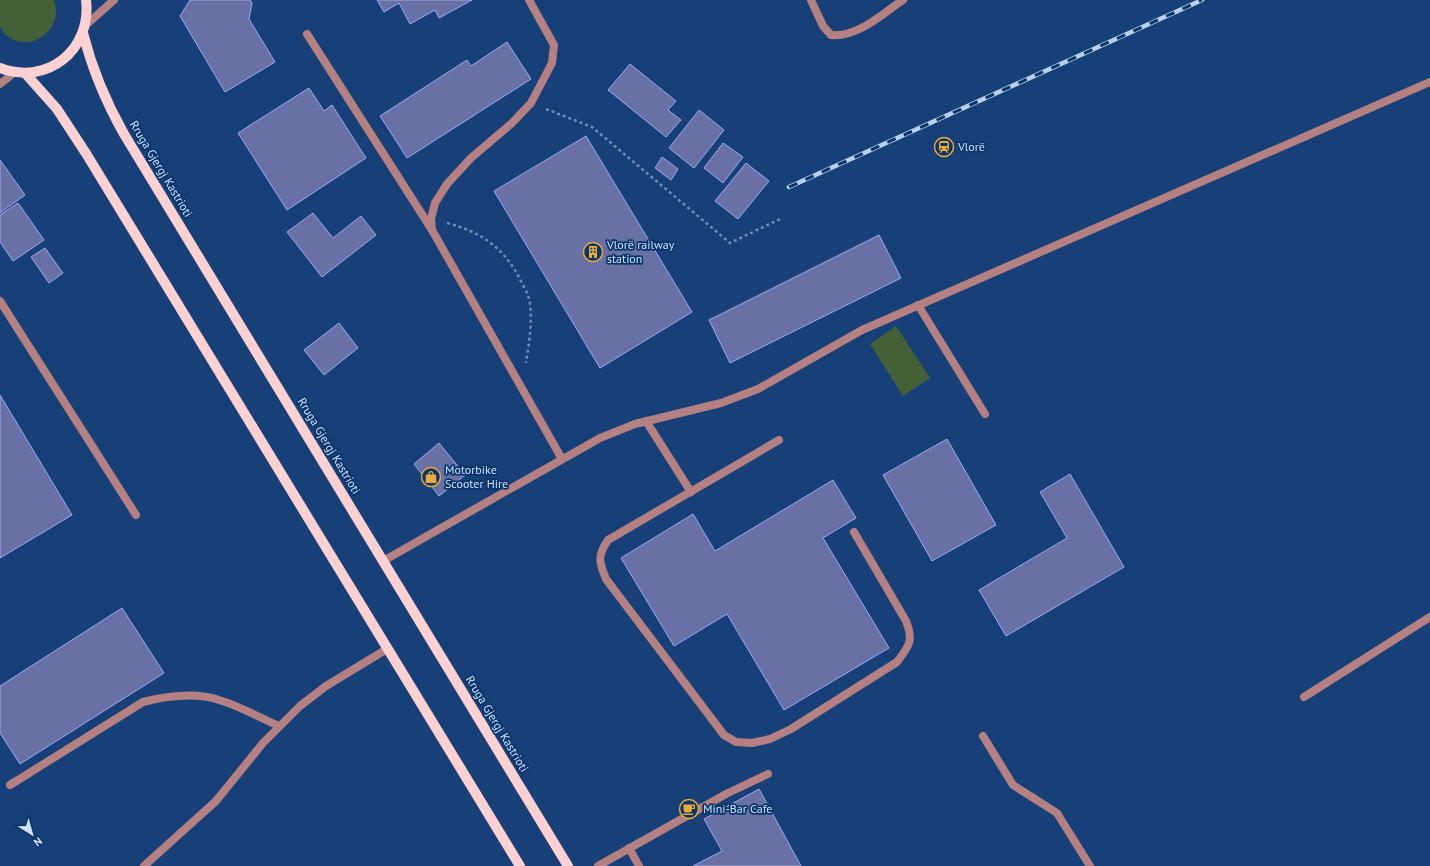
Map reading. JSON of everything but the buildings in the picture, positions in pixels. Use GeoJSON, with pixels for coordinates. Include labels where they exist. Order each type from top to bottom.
{"type":"FeatureCollection","features":[{"type":"Feature","properties":{"kind":"main road","name":"Rruga Gjergj Kastrioti"},"geometry":{"type":"LineString","coordinates":[[86,0],[84,29],[90,59],[108,106],[568,866]]}},
{"type":"Feature","properties":{"kind":"main road"},"geometry":{"type":"LineString","coordinates":[[0,68],[20,73],[44,70],[60,62],[74,49],[84,29]]}},
{"type":"Feature","properties":{"kind":"main road"},"geometry":{"type":"LineString","coordinates":[[20,73],[57,109],[87,155],[520,866]]}},
{"type":"Feature","properties":{"kind":"street"},"geometry":{"type":"LineString","coordinates":[[84,29],[114,0]]}},
{"type":"Feature","properties":{"kind":"street"},"geometry":{"type":"LineString","coordinates":[[432,230],[431,219],[435,203],[447,184],[471,158],[531,103],[552,63],[554,45],[529,0]]}},
{"type":"Feature","properties":{"kind":"street"},"geometry":{"type":"LineString","coordinates":[[812,0],[823,26],[831,35],[842,36],[855,32],[903,0]]}},
{"type":"Feature","properties":{"kind":"street"},"geometry":{"type":"LineString","coordinates":[[307,34],[432,230],[562,459]]}},
{"type":"Feature","properties":{"kind":"street"},"geometry":{"type":"LineString","coordinates":[[0,84],[20,73]]}},
{"type":"Feature","properties":{"kind":"street"},"geometry":{"type":"LineString","coordinates":[[383,561],[600,438],[635,424],[721,403],[758,389],[862,330],[1430,82]]}},
{"type":"Feature","properties":{"kind":"street"},"geometry":{"type":"LineString","coordinates":[[1,305],[136,516]]}},
{"type":"Feature","properties":{"kind":"street"},"geometry":{"type":"LineString","coordinates":[[918,305],[985,414]]}},
{"type":"Feature","properties":{"kind":"street"},"geometry":{"type":"LineString","coordinates":[[646,421],[691,492]]}},
{"type":"Feature","properties":{"kind":"street"},"geometry":{"type":"LineString","coordinates":[[779,440],[608,540],[602,548],[599,562],[606,579],[724,735],[736,742],[752,743],[770,739],[791,729],[897,662],[909,646],[912,634],[906,621],[854,532]]}},
{"type":"Feature","properties":{"kind":"street"},"geometry":{"type":"LineString","coordinates":[[1304,697],[1430,617]]}},
{"type":"Feature","properties":{"kind":"street"},"geometry":{"type":"LineString","coordinates":[[144,866],[216,801],[279,726],[300,706],[326,686],[387,649]]}},
{"type":"Feature","properties":{"kind":"street"},"geometry":{"type":"LineString","coordinates":[[10,784],[143,702],[166,696],[194,696],[219,700],[279,726]]}},
{"type":"Feature","properties":{"kind":"street"},"geometry":{"type":"LineString","coordinates":[[984,736],[1013,785],[1057,813],[1090,866]]}},
{"type":"Feature","properties":{"kind":"street"},"geometry":{"type":"LineString","coordinates":[[598,866],[726,794],[768,774]]}},
{"type":"Feature","properties":{"kind":"street"},"geometry":{"type":"LineString","coordinates":[[629,848],[639,866]]}},
{"type":"Feature","properties":{"kind":"path"},"geometry":{"type":"LineString","coordinates":[[531,103],[592,127],[730,243],[780,219]]}},
{"type":"Feature","properties":{"kind":"path"},"geometry":{"type":"LineString","coordinates":[[431,219],[460,227],[486,238],[504,254],[528,295],[530,317],[529,346],[522,390]]}},
{"type":"Feature","properties":{"kind":"green space"},"geometry":{"type":"Polygon","coordinates":[[[0,0],[54,0],[56,13],[53,24],[47,33],[38,39],[28,42],[18,41],[8,37],[0,27],[0,0]]]}},
{"type":"Feature","properties":{"kind":"green space"},"geometry":{"type":"Polygon","coordinates":[[[896,326],[930,378],[903,396],[870,344],[896,326]]]}},
{"type":"Feature","properties":{"kind":"railway"},"geometry":{"type":"LineString","coordinates":[[789,187],[1202,0]]}},
{"type":"Feature","properties":{"kind":"place","name":"Vlorë"},"geometry":{"type":"Point","coordinates":[944,147]}},
{"type":"Feature","properties":{"kind":"place","name":"Vlorë railway station"},"geometry":{"type":"Point","coordinates":[593,252]}},
{"type":"Feature","properties":{"kind":"place","name":"Motorbike Scooter Hire"},"geometry":{"type":"Point","coordinates":[431,477]}},
{"type":"Feature","properties":{"kind":"place","name":"Mini-Bar Cafe"},"geometry":{"type":"Point","coordinates":[689,809]}}]}
